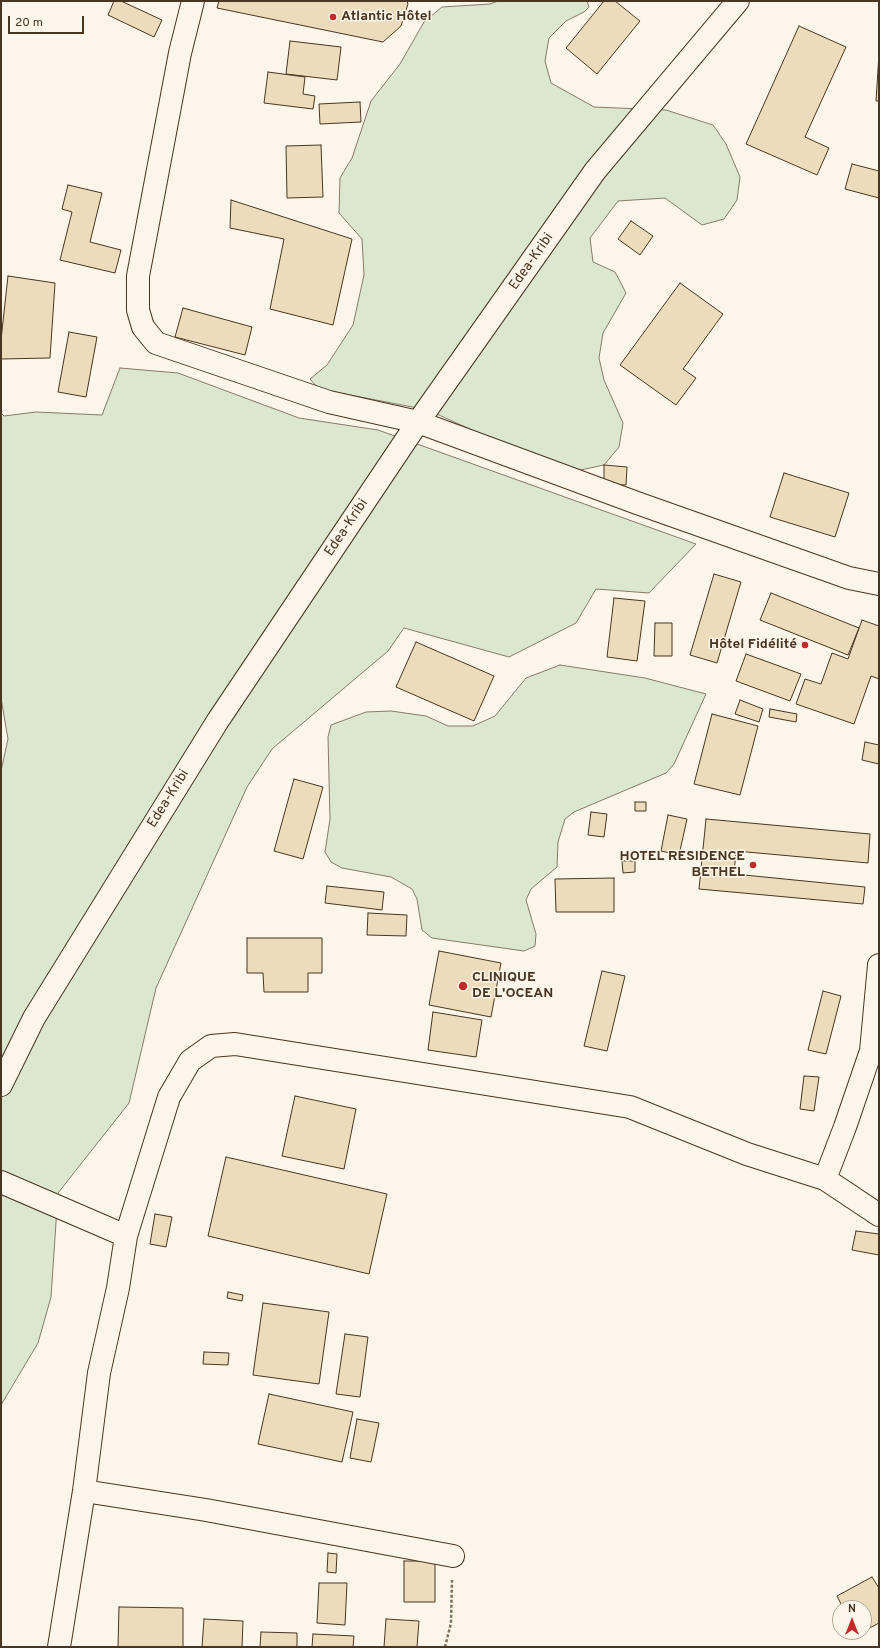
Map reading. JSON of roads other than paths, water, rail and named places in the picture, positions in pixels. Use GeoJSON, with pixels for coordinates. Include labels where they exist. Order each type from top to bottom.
{"type":"FeatureCollection","features":[{"type":"Feature","properties":{"kind":"main road"},"geometry":{"type":"LineString","coordinates":[[193,1],[180,53],[138,276],[138,310],[143,327],[156,343],[329,402],[418,422],[637,503],[849,578],[879,584]]}},
{"type":"Feature","properties":{"kind":"main road","name":"Edea-Kribi"},"geometry":{"type":"LineString","coordinates":[[1,1085],[34,1018],[217,722],[418,422],[596,171],[738,1]]}},
{"type":"Feature","properties":{"kind":"main road"},"geometry":{"type":"LineString","coordinates":[[825,1179],[845,1127],[871,1051],[879,965]]}},
{"type":"Feature","properties":{"kind":"main road"},"geometry":{"type":"LineString","coordinates":[[59,1647],[84,1491],[99,1373],[118,1288],[126,1236],[169,1097],[190,1062],[212,1046],[235,1044],[630,1107],[747,1154],[825,1179],[879,1215]]}},
{"type":"Feature","properties":{"kind":"main road"},"geometry":{"type":"LineString","coordinates":[[1,1182],[126,1236]]}},
{"type":"Feature","properties":{"kind":"main road"},"geometry":{"type":"LineString","coordinates":[[84,1491],[206,1510],[453,1556]]}},
{"type":"Feature","properties":{"kind":"place","name":"Atlantic Hôtel"},"geometry":{"type":"Point","coordinates":[333,17]}},
{"type":"Feature","properties":{"kind":"place","name":"Hôtel Fidélité"},"geometry":{"type":"Point","coordinates":[805,645]}},
{"type":"Feature","properties":{"kind":"place","name":"HOTEL RESIDENCE BETHEL"},"geometry":{"type":"Point","coordinates":[753,865]}},
{"type":"Feature","properties":{"kind":"place","name":"CLINIQUE DE L'OCEAN"},"geometry":{"type":"Point","coordinates":[463,986]}}]}
